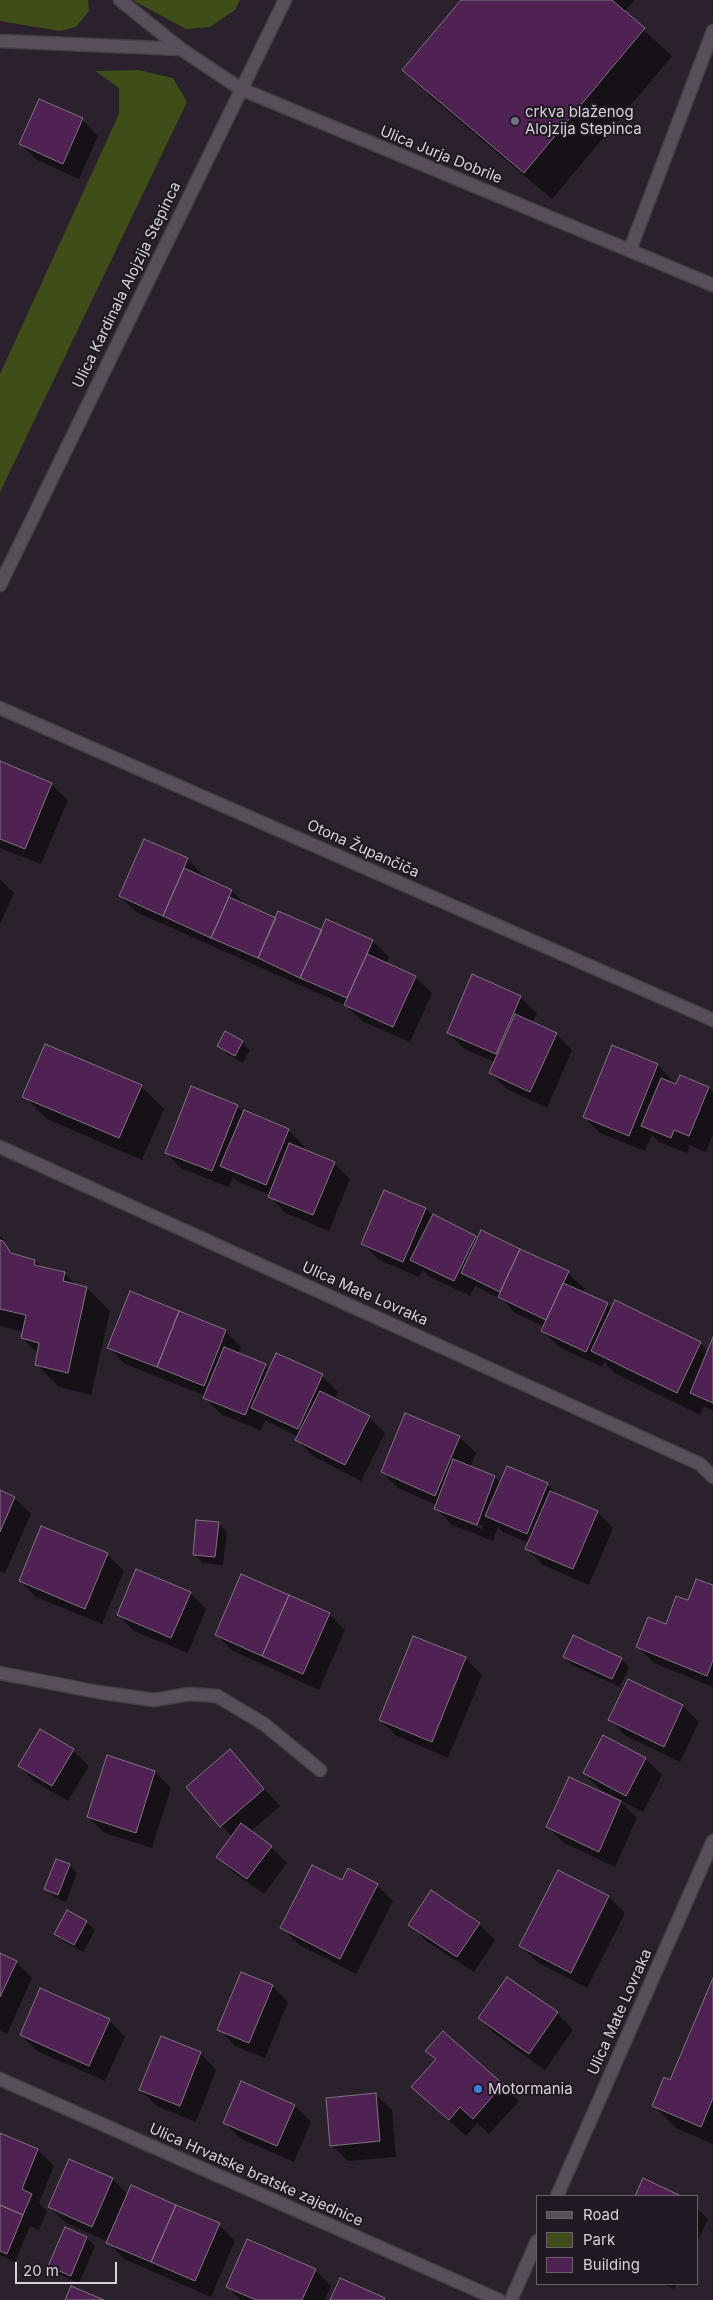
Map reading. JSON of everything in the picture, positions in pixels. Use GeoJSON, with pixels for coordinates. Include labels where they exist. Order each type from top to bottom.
{"type":"FeatureCollection","features":[{"type":"Feature","properties":{"kind":"street","name":"Ulica Jurja Dobrile"},"geometry":{"type":"LineString","coordinates":[[120,0],[181,49],[240,89],[713,285]]}},
{"type":"Feature","properties":{"kind":"street","name":"Ulica Kardinala Alojzija Stepinca"},"geometry":{"type":"LineString","coordinates":[[0,585],[285,0]]}},
{"type":"Feature","properties":{"kind":"street"},"geometry":{"type":"LineString","coordinates":[[630,250],[713,31]]}},
{"type":"Feature","properties":{"kind":"street"},"geometry":{"type":"LineString","coordinates":[[0,41],[181,49]]}},
{"type":"Feature","properties":{"kind":"street","name":"Otona Župančiča"},"geometry":{"type":"LineString","coordinates":[[0,708],[713,1020]]}},
{"type":"Feature","properties":{"kind":"street","name":"Ulica Mate Lovraka"},"geometry":{"type":"LineString","coordinates":[[0,1147],[700,1464],[713,1477]]}},
{"type":"Feature","properties":{"kind":"street"},"geometry":{"type":"LineString","coordinates":[[0,1673],[98,1692],[154,1700],[189,1694],[217,1696],[264,1724],[320,1770]]}},
{"type":"Feature","properties":{"kind":"street","name":"Ulica Mate Lovraka"},"geometry":{"type":"LineString","coordinates":[[556,2195],[713,1841]]}},
{"type":"Feature","properties":{"kind":"street","name":"Ulica Hrvatske bratske zajednice"},"geometry":{"type":"LineString","coordinates":[[0,2079],[499,2300]]}},
{"type":"Feature","properties":{"kind":"street"},"geometry":{"type":"LineString","coordinates":[[511,2300],[536,2243]]}},
{"type":"Feature","properties":{"kind":"green space"},"geometry":{"type":"Polygon","coordinates":[[[0,0],[88,0],[89,11],[76,27],[60,31],[0,21],[0,0]]]}},
{"type":"Feature","properties":{"kind":"green space"},"geometry":{"type":"Polygon","coordinates":[[[135,0],[240,0],[235,10],[210,27],[186,29],[135,0]]]}},
{"type":"Feature","properties":{"kind":"green space"},"geometry":{"type":"Polygon","coordinates":[[[138,70],[173,78],[187,102],[0,492],[0,374],[119,114],[119,88],[95,71],[138,70]]]}},
{"type":"Feature","properties":{"kind":"building","name":"crkva blaženog Alojzija Stepinca"},"geometry":{"type":"Polygon","coordinates":[[[461,0],[612,0],[645,28],[524,173],[402,70],[461,0]]]}},
{"type":"Feature","properties":{"kind":"building"},"geometry":{"type":"Polygon","coordinates":[[[39,99],[83,118],[63,164],[19,144],[39,99]]]}},
{"type":"Feature","properties":{"kind":"building"},"geometry":{"type":"Polygon","coordinates":[[[0,761],[52,783],[25,849],[0,839],[0,761]]]}},
{"type":"Feature","properties":{"kind":"building"},"geometry":{"type":"Polygon","coordinates":[[[144,839],[188,858],[163,916],[119,896],[144,839]]]}},
{"type":"Feature","properties":{"kind":"building"},"geometry":{"type":"Polygon","coordinates":[[[184,868],[232,890],[211,938],[163,916],[184,868]]]}},
{"type":"Feature","properties":{"kind":"building"},"geometry":{"type":"Polygon","coordinates":[[[229,897],[276,918],[258,958],[211,938],[229,897]]]}},
{"type":"Feature","properties":{"kind":"building"},"geometry":{"type":"Polygon","coordinates":[[[278,911],[322,930],[300,978],[258,958],[278,911]]]}},
{"type":"Feature","properties":{"kind":"building"},"geometry":{"type":"Polygon","coordinates":[[[326,919],[373,940],[347,998],[300,978],[326,919]]]}},
{"type":"Feature","properties":{"kind":"building"},"geometry":{"type":"Polygon","coordinates":[[[367,954],[416,976],[393,1027],[344,1005],[367,954]]]}},
{"type":"Feature","properties":{"kind":"building"},"geometry":{"type":"Polygon","coordinates":[[[472,974],[521,996],[496,1054],[447,1033],[472,974]]]}},
{"type":"Feature","properties":{"kind":"building"},"geometry":{"type":"Polygon","coordinates":[[[515,1014],[557,1033],[530,1092],[489,1073],[515,1014]]]}},
{"type":"Feature","properties":{"kind":"building"},"geometry":{"type":"Polygon","coordinates":[[[225,1031],[243,1041],[235,1056],[217,1046],[225,1031]]]}},
{"type":"Feature","properties":{"kind":"building"},"geometry":{"type":"Polygon","coordinates":[[[45,1044],[142,1085],[119,1138],[22,1097],[45,1044]]]}},
{"type":"Feature","properties":{"kind":"building"},"geometry":{"type":"Polygon","coordinates":[[[612,1045],[658,1064],[629,1136],[583,1117],[612,1045]]]}},
{"type":"Feature","properties":{"kind":"building"},"geometry":{"type":"Polygon","coordinates":[[[680,1075],[709,1087],[689,1136],[674,1130],[671,1138],[641,1126],[661,1078],[676,1084],[680,1075]]]}},
{"type":"Feature","properties":{"kind":"building"},"geometry":{"type":"Polygon","coordinates":[[[191,1086],[238,1105],[212,1171],[165,1153],[191,1086]]]}},
{"type":"Feature","properties":{"kind":"building"},"geometry":{"type":"Polygon","coordinates":[[[244,1110],[289,1129],[266,1185],[220,1166],[244,1110]]]}},
{"type":"Feature","properties":{"kind":"building"},"geometry":{"type":"Polygon","coordinates":[[[289,1143],[335,1162],[313,1215],[268,1197],[289,1143]]]}},
{"type":"Feature","properties":{"kind":"building"},"geometry":{"type":"Polygon","coordinates":[[[384,1190],[426,1208],[403,1262],[361,1244],[384,1190]]]}},
{"type":"Feature","properties":{"kind":"building"},"geometry":{"type":"Polygon","coordinates":[[[433,1214],[476,1236],[454,1281],[410,1260],[433,1214]]]}},
{"type":"Feature","properties":{"kind":"building"},"geometry":{"type":"Polygon","coordinates":[[[481,1230],[520,1249],[500,1292],[461,1273],[481,1230]]]}},
{"type":"Feature","properties":{"kind":"building"},"geometry":{"type":"Polygon","coordinates":[[[0,1240],[3,1241],[11,1253],[35,1260],[34,1265],[65,1272],[63,1281],[87,1287],[68,1373],[35,1365],[39,1343],[21,1338],[26,1315],[0,1309],[0,1240]]]}},
{"type":"Feature","properties":{"kind":"building"},"geometry":{"type":"Polygon","coordinates":[[[520,1249],[569,1271],[546,1320],[498,1297],[520,1249]]]}},
{"type":"Feature","properties":{"kind":"building"},"geometry":{"type":"Polygon","coordinates":[[[563,1283],[608,1303],[586,1352],[541,1331],[563,1283]]]}},
{"type":"Feature","properties":{"kind":"building"},"geometry":{"type":"Polygon","coordinates":[[[130,1291],[179,1311],[157,1367],[107,1348],[130,1291]]]}},
{"type":"Feature","properties":{"kind":"building"},"geometry":{"type":"Polygon","coordinates":[[[615,1300],[701,1342],[677,1393],[591,1351],[615,1300]]]}},
{"type":"Feature","properties":{"kind":"building"},"geometry":{"type":"Polygon","coordinates":[[[179,1311],[226,1330],[204,1386],[157,1367],[179,1311]]]}},
{"type":"Feature","properties":{"kind":"building"},"geometry":{"type":"Polygon","coordinates":[[[713,1337],[713,1403],[690,1393],[713,1337]]]}},
{"type":"Feature","properties":{"kind":"building"},"geometry":{"type":"Polygon","coordinates":[[[224,1347],[266,1364],[245,1415],[203,1398],[224,1347]]]}},
{"type":"Feature","properties":{"kind":"building"},"geometry":{"type":"Polygon","coordinates":[[[276,1353],[323,1374],[298,1429],[251,1408],[276,1353]]]}},
{"type":"Feature","properties":{"kind":"building"},"geometry":{"type":"Polygon","coordinates":[[[320,1391],[370,1416],[345,1465],[295,1440],[320,1391]]]}},
{"type":"Feature","properties":{"kind":"building"},"geometry":{"type":"Polygon","coordinates":[[[405,1413],[460,1436],[435,1496],[381,1472],[405,1413]]]}},
{"type":"Feature","properties":{"kind":"building"},"geometry":{"type":"Polygon","coordinates":[[[453,1459],[495,1476],[477,1525],[434,1509],[453,1459]]]}},
{"type":"Feature","properties":{"kind":"building"},"geometry":{"type":"Polygon","coordinates":[[[507,1466],[548,1483],[527,1534],[485,1516],[507,1466]]]}},
{"type":"Feature","properties":{"kind":"building"},"geometry":{"type":"Polygon","coordinates":[[[0,1490],[15,1497],[0,1532],[0,1490]]]}},
{"type":"Feature","properties":{"kind":"building"},"geometry":{"type":"Polygon","coordinates":[[[550,1491],[598,1511],[573,1569],[525,1549],[550,1491]]]}},
{"type":"Feature","properties":{"kind":"building"},"geometry":{"type":"Polygon","coordinates":[[[196,1520],[219,1522],[215,1557],[193,1555],[196,1520]]]}},
{"type":"Feature","properties":{"kind":"building"},"geometry":{"type":"Polygon","coordinates":[[[41,1526],[108,1553],[85,1609],[19,1581],[41,1526]]]}},
{"type":"Feature","properties":{"kind":"building"},"geometry":{"type":"Polygon","coordinates":[[[136,1569],[191,1592],[171,1638],[117,1615],[136,1569]]]}},
{"type":"Feature","properties":{"kind":"building"},"geometry":{"type":"Polygon","coordinates":[[[241,1574],[289,1595],[262,1656],[215,1635],[241,1574]]]}},
{"type":"Feature","properties":{"kind":"building"},"geometry":{"type":"Polygon","coordinates":[[[696,1579],[713,1585],[713,1660],[707,1676],[636,1647],[648,1617],[666,1624],[676,1596],[688,1600],[696,1579]]]}},
{"type":"Feature","properties":{"kind":"building"},"geometry":{"type":"Polygon","coordinates":[[[289,1595],[330,1613],[303,1674],[262,1656],[289,1595]]]}},
{"type":"Feature","properties":{"kind":"building"},"geometry":{"type":"Polygon","coordinates":[[[573,1635],[622,1658],[612,1679],[563,1657],[573,1635]]]}},
{"type":"Feature","properties":{"kind":"building"},"geometry":{"type":"Polygon","coordinates":[[[413,1636],[466,1657],[432,1742],[379,1720],[413,1636]]]}},
{"type":"Feature","properties":{"kind":"building"},"geometry":{"type":"Polygon","coordinates":[[[628,1679],[683,1705],[664,1747],[608,1720],[628,1679]]]}},
{"type":"Feature","properties":{"kind":"building"},"geometry":{"type":"Polygon","coordinates":[[[40,1729],[74,1749],[52,1786],[18,1766],[40,1729]]]}},
{"type":"Feature","properties":{"kind":"building"},"geometry":{"type":"Polygon","coordinates":[[[603,1735],[646,1758],[626,1796],[583,1773],[603,1735]]]}},
{"type":"Feature","properties":{"kind":"building"},"geometry":{"type":"Polygon","coordinates":[[[230,1749],[264,1789],[220,1827],[186,1787],[230,1749]]]}},
{"type":"Feature","properties":{"kind":"building"},"geometry":{"type":"Polygon","coordinates":[[[107,1755],[155,1771],[136,1833],[87,1817],[107,1755]]]}},
{"type":"Feature","properties":{"kind":"building"},"geometry":{"type":"Polygon","coordinates":[[[569,1777],[621,1801],[599,1852],[546,1827],[569,1777]]]}},
{"type":"Feature","properties":{"kind":"building"},"geometry":{"type":"Polygon","coordinates":[[[241,1823],[272,1846],[247,1879],[216,1857],[241,1823]]]}},
{"type":"Feature","properties":{"kind":"building"},"geometry":{"type":"Polygon","coordinates":[[[56,1859],[70,1864],[58,1895],[44,1889],[56,1859]]]}},
{"type":"Feature","properties":{"kind":"building"},"geometry":{"type":"Polygon","coordinates":[[[312,1865],[342,1880],[348,1868],[378,1884],[340,1959],[280,1928],[312,1865]]]}},
{"type":"Feature","properties":{"kind":"building"},"geometry":{"type":"Polygon","coordinates":[[[558,1870],[609,1896],[571,1973],[519,1946],[558,1870]]]}},
{"type":"Feature","properties":{"kind":"building"},"geometry":{"type":"Polygon","coordinates":[[[431,1890],[480,1923],[457,1957],[408,1925],[431,1890]]]}},
{"type":"Feature","properties":{"kind":"building"},"geometry":{"type":"Polygon","coordinates":[[[67,1910],[87,1921],[74,1945],[54,1934],[67,1910]]]}},
{"type":"Feature","properties":{"kind":"building"},"geometry":{"type":"Polygon","coordinates":[[[0,1953],[17,1961],[0,1997],[0,1953]]]}},
{"type":"Feature","properties":{"kind":"building"},"geometry":{"type":"Polygon","coordinates":[[[241,1972],[273,1985],[249,2043],[217,2030],[241,1972]]]}},
{"type":"Feature","properties":{"kind":"building"},"geometry":{"type":"Polygon","coordinates":[[[507,1977],[558,2012],[529,2054],[478,2018],[507,1977]]]}},
{"type":"Feature","properties":{"kind":"building"},"geometry":{"type":"Polygon","coordinates":[[[713,1978],[713,2098],[701,2127],[652,2106],[664,2077],[670,2080],[713,1978]]]}},
{"type":"Feature","properties":{"kind":"building"},"geometry":{"type":"Polygon","coordinates":[[[40,1988],[110,2019],[89,2066],[20,2035],[40,1988]]]}},
{"type":"Feature","properties":{"kind":"building"},"geometry":{"type":"Polygon","coordinates":[[[443,2031],[503,2084],[473,2119],[460,2107],[449,2120],[411,2087],[436,2059],[425,2051],[443,2031]]]}},
{"type":"Feature","properties":{"kind":"building"},"geometry":{"type":"Polygon","coordinates":[[[161,2036],[201,2052],[180,2106],[139,2090],[161,2036]]]}},
{"type":"Feature","properties":{"kind":"building"},"geometry":{"type":"Polygon","coordinates":[[[241,2081],[295,2105],[277,2146],[223,2123],[241,2081]]]}},
{"type":"Feature","properties":{"kind":"building"},"geometry":{"type":"Polygon","coordinates":[[[376,2093],[380,2141],[330,2146],[326,2098],[376,2093]]]}},
{"type":"Feature","properties":{"kind":"building"},"geometry":{"type":"Polygon","coordinates":[[[0,2133],[38,2149],[22,2189],[32,2194],[23,2215],[0,2205],[0,2133]]]}},
{"type":"Feature","properties":{"kind":"building"},"geometry":{"type":"Polygon","coordinates":[[[69,2159],[113,2178],[92,2227],[48,2207],[69,2159]]]}},
{"type":"Feature","properties":{"kind":"building"},"geometry":{"type":"Polygon","coordinates":[[[643,2178],[679,2195],[635,2195],[643,2178]]]}},
{"type":"Feature","properties":{"kind":"building"},"geometry":{"type":"Polygon","coordinates":[[[131,2185],[176,2205],[151,2262],[106,2243],[131,2185]]]}},
{"type":"Feature","properties":{"kind":"building"},"geometry":{"type":"Polygon","coordinates":[[[0,2205],[23,2215],[7,2254],[0,2251],[0,2205]]]}},
{"type":"Feature","properties":{"kind":"building"},"geometry":{"type":"Polygon","coordinates":[[[176,2205],[220,2223],[195,2281],[151,2262],[176,2205]]]}},
{"type":"Feature","properties":{"kind":"building"},"geometry":{"type":"Polygon","coordinates":[[[65,2227],[87,2237],[71,2276],[48,2266],[65,2227]]]}},
{"type":"Feature","properties":{"kind":"building"},"geometry":{"type":"Polygon","coordinates":[[[247,2239],[316,2269],[302,2300],[256,2300],[226,2287],[247,2239]]]}},
{"type":"Feature","properties":{"kind":"building"},"geometry":{"type":"Polygon","coordinates":[[[340,2278],[385,2298],[384,2300],[330,2300],[340,2278]]]}},
{"type":"Feature","properties":{"kind":"building"},"geometry":{"type":"Polygon","coordinates":[[[71,2286],[104,2300],[65,2300],[71,2286]]]}},
{"type":"Feature","properties":{"kind":"place","name":"crkva blaženog Alojzija Stepinca"},"geometry":{"type":"Point","coordinates":[515,121]}},
{"type":"Feature","properties":{"kind":"place","name":"Motormania"},"geometry":{"type":"Point","coordinates":[478,2089]}}]}
